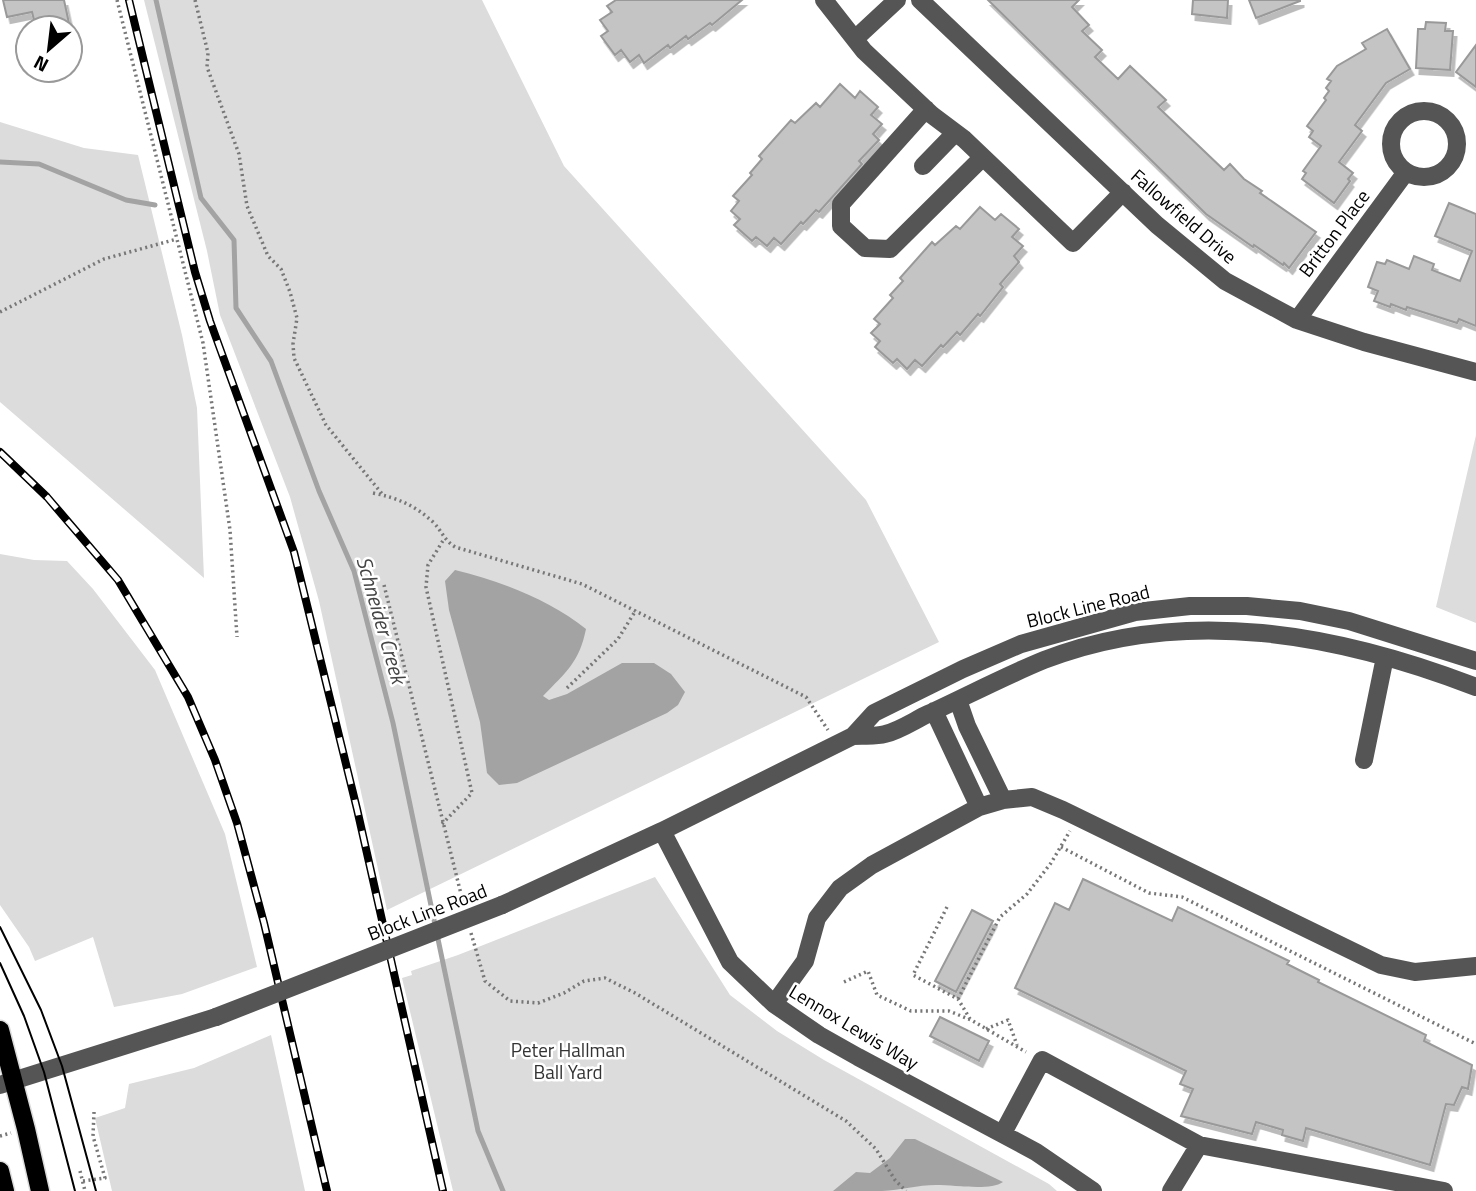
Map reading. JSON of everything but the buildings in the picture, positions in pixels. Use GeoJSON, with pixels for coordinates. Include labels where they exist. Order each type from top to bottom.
{"type":"FeatureCollection","features":[{"type":"Feature","properties":{"kind":"main road"},"geometry":{"type":"LineString","coordinates":[[0,1030],[7,1083],[40,1191]]}},
{"type":"Feature","properties":{"kind":"main road"},"geometry":{"type":"LineString","coordinates":[[0,1171],[5,1191]]}},
{"type":"Feature","properties":{"kind":"street"},"geometry":{"type":"LineString","coordinates":[[824,0],[864,51],[983,157],[1073,243],[1123,192]]}},
{"type":"Feature","properties":{"kind":"street"},"geometry":{"type":"LineString","coordinates":[[856,38],[897,0]]}},
{"type":"Feature","properties":{"kind":"street","name":"Fallowfield Drive"},"geometry":{"type":"LineString","coordinates":[[920,0],[1157,225],[1226,281],[1297,320],[1364,342],[1476,372]]}},
{"type":"Feature","properties":{"kind":"street"},"geometry":{"type":"LineString","coordinates":[[926,109],[841,204],[841,226],[865,248],[890,249],[983,157]]}},
{"type":"Feature","properties":{"kind":"street"},"geometry":{"type":"LineString","coordinates":[[923,166],[955,133]]}},
{"type":"Feature","properties":{"kind":"street","name":"Britton Place"},"geometry":{"type":"LineString","coordinates":[[1297,320],[1406,172]]}},
{"type":"Feature","properties":{"kind":"street","name":"Block Line Road"},"geometry":{"type":"LineString","coordinates":[[7,1083],[216,1017],[502,905],[662,831],[853,736],[874,713],[1021,644],[1135,612],[1189,606],[1247,606],[1300,611],[1349,621],[1476,661]]}},
{"type":"Feature","properties":{"kind":"street","name":"Block Line Road"},"geometry":{"type":"LineString","coordinates":[[853,736],[885,734],[1045,660],[1095,644],[1169,632],[1219,629],[1274,632],[1326,641],[1476,687]]}},
{"type":"Feature","properties":{"kind":"street"},"geometry":{"type":"LineString","coordinates":[[1364,760],[1385,657]]}},
{"type":"Feature","properties":{"kind":"street"},"geometry":{"type":"LineString","coordinates":[[958,700],[967,726],[1003,800]]}},
{"type":"Feature","properties":{"kind":"street"},"geometry":{"type":"LineString","coordinates":[[934,711],[979,807]]}},
{"type":"Feature","properties":{"kind":"street"},"geometry":{"type":"LineString","coordinates":[[774,1004],[805,961],[817,918],[840,888],[872,865],[979,807],[1003,800],[1032,797],[1077,816],[1381,965],[1415,972],[1476,966]]}},
{"type":"Feature","properties":{"kind":"street","name":"Lennox Lewis Way"},"geometry":{"type":"LineString","coordinates":[[662,831],[730,962],[774,1004],[819,1035],[858,1057],[1003,1133],[1093,1191]]}},
{"type":"Feature","properties":{"kind":"street"},"geometry":{"type":"LineString","coordinates":[[1003,1133],[1042,1060],[1199,1145],[1444,1191]]}},
{"type":"Feature","properties":{"kind":"street"},"geometry":{"type":"LineString","coordinates":[[1171,1191],[1199,1145]]}},
{"type":"Feature","properties":{"kind":"path"},"geometry":{"type":"LineString","coordinates":[[117,0],[203,343],[230,530],[237,637]]}},
{"type":"Feature","properties":{"kind":"path"},"geometry":{"type":"LineString","coordinates":[[195,0],[208,53],[207,67],[239,154],[247,206],[268,256],[281,269],[290,292],[297,318],[294,358],[326,425],[383,495]]}},
{"type":"Feature","properties":{"kind":"path"},"geometry":{"type":"LineString","coordinates":[[0,312],[104,259],[177,239]]}},
{"type":"Feature","properties":{"kind":"path"},"geometry":{"type":"LineString","coordinates":[[373,493],[398,498],[421,513],[435,524],[444,539],[455,547],[582,584],[806,696],[821,716],[835,745]]}},
{"type":"Feature","properties":{"kind":"path"},"geometry":{"type":"LineString","coordinates":[[442,824],[472,793],[426,587],[428,565],[444,539]]}},
{"type":"Feature","properties":{"kind":"path"},"geometry":{"type":"LineString","coordinates":[[384,585],[462,902]]}},
{"type":"Feature","properties":{"kind":"path"},"geometry":{"type":"LineString","coordinates":[[566,688],[618,639],[636,610]]}},
{"type":"Feature","properties":{"kind":"path"},"geometry":{"type":"LineString","coordinates":[[958,999],[1000,917],[1027,894],[1051,863],[1077,816]]}},
{"type":"Feature","properties":{"kind":"path"},"geometry":{"type":"LineString","coordinates":[[1061,847],[1149,893],[1182,897],[1476,1044]]}},
{"type":"Feature","properties":{"kind":"path"},"geometry":{"type":"LineString","coordinates":[[947,907],[913,975],[958,999],[971,1020]]}},
{"type":"Feature","properties":{"kind":"path"},"geometry":{"type":"LineString","coordinates":[[470,928],[485,981],[510,1002],[538,1003],[564,993],[584,981],[605,978],[635,993],[846,1121],[881,1156],[895,1181],[906,1191]]}},
{"type":"Feature","properties":{"kind":"path"},"geometry":{"type":"LineString","coordinates":[[844,982],[869,971],[877,995],[911,1011],[949,1011],[971,1020],[1042,1060]]}},
{"type":"Feature","properties":{"kind":"path"},"geometry":{"type":"LineString","coordinates":[[986,1029],[1008,1020],[1018,1047]]}},
{"type":"Feature","properties":{"kind":"path"},"geometry":{"type":"LineString","coordinates":[[83,1181],[105,1178],[93,1136],[94,1112]]}},
{"type":"Feature","properties":{"kind":"path"},"geometry":{"type":"LineString","coordinates":[[80,1171],[85,1191]]}},
{"type":"Feature","properties":{"kind":"green space"},"geometry":{"type":"Polygon","coordinates":[[[144,0],[482,0],[564,166],[866,500],[939,642],[387,910],[319,601],[290,497],[220,315],[207,251],[144,0]]]}},
{"type":"Feature","properties":{"kind":"green space"},"geometry":{"type":"Polygon","coordinates":[[[0,122],[84,148],[138,155],[197,408],[204,578],[0,402],[0,122]]]}},
{"type":"Feature","properties":{"kind":"green space"},"geometry":{"type":"Polygon","coordinates":[[[1476,435],[1476,623],[1436,607],[1476,435]]]}},
{"type":"Feature","properties":{"kind":"green space"},"geometry":{"type":"Polygon","coordinates":[[[0,554],[34,560],[67,561],[93,589],[155,670],[225,834],[257,967],[182,994],[114,1007],[93,937],[35,961],[29,947],[0,905],[0,554]]]}},
{"type":"Feature","properties":{"kind":"green space","name":"Peter Hallman Ball Yard"},"geometry":{"type":"Polygon","coordinates":[[[655,877],[730,995],[777,1031],[824,1060],[1049,1184],[1057,1191],[453,1191],[402,978],[412,975],[411,971],[655,877]]]}},
{"type":"Feature","properties":{"kind":"green space"},"geometry":{"type":"Polygon","coordinates":[[[271,1035],[305,1191],[112,1191],[95,1118],[125,1108],[129,1084],[194,1068],[271,1035]]]}},
{"type":"Feature","properties":{"kind":"shaded area"},"geometry":{"type":"Polygon","coordinates":[[[455,570],[541,600],[586,629],[575,659],[543,696],[549,700],[567,694],[622,663],[654,663],[671,674],[685,692],[678,705],[667,713],[517,783],[499,785],[487,773],[480,722],[449,610],[445,581],[455,570]]]}},
{"type":"Feature","properties":{"kind":"shaded area"},"geometry":{"type":"Polygon","coordinates":[[[905,1139],[915,1139],[1003,1182],[981,1187],[936,1185],[882,1191],[833,1191],[856,1172],[870,1173],[890,1158],[905,1139]]]}},
{"type":"Feature","properties":{"kind":"waterway","name":"Schneider Creek"},"geometry":{"type":"LineString","coordinates":[[156,0],[201,198],[234,240],[236,308],[271,361],[319,491],[354,571],[393,723],[478,1131],[503,1191]]}},
{"type":"Feature","properties":{"kind":"waterway","name":"Schneider Creek"},"geometry":{"type":"LineString","coordinates":[[0,162],[39,164],[126,200],[155,205]]}},
{"type":"Feature","properties":{"kind":"tram line"},"geometry":{"type":"LineString","coordinates":[[0,927],[41,1010],[62,1066],[96,1191]]}},
{"type":"Feature","properties":{"kind":"tram line"},"geometry":{"type":"LineString","coordinates":[[0,963],[24,1016],[44,1072],[75,1191]]}},
{"type":"Feature","properties":{"kind":"railway"},"geometry":{"type":"LineString","coordinates":[[129,0],[195,272],[210,321],[294,552],[357,809],[443,1191]]}},
{"type":"Feature","properties":{"kind":"railway"},"geometry":{"type":"LineString","coordinates":[[0,452],[47,497],[118,580],[188,697],[215,760],[237,823],[264,923],[327,1191]]}}]}
